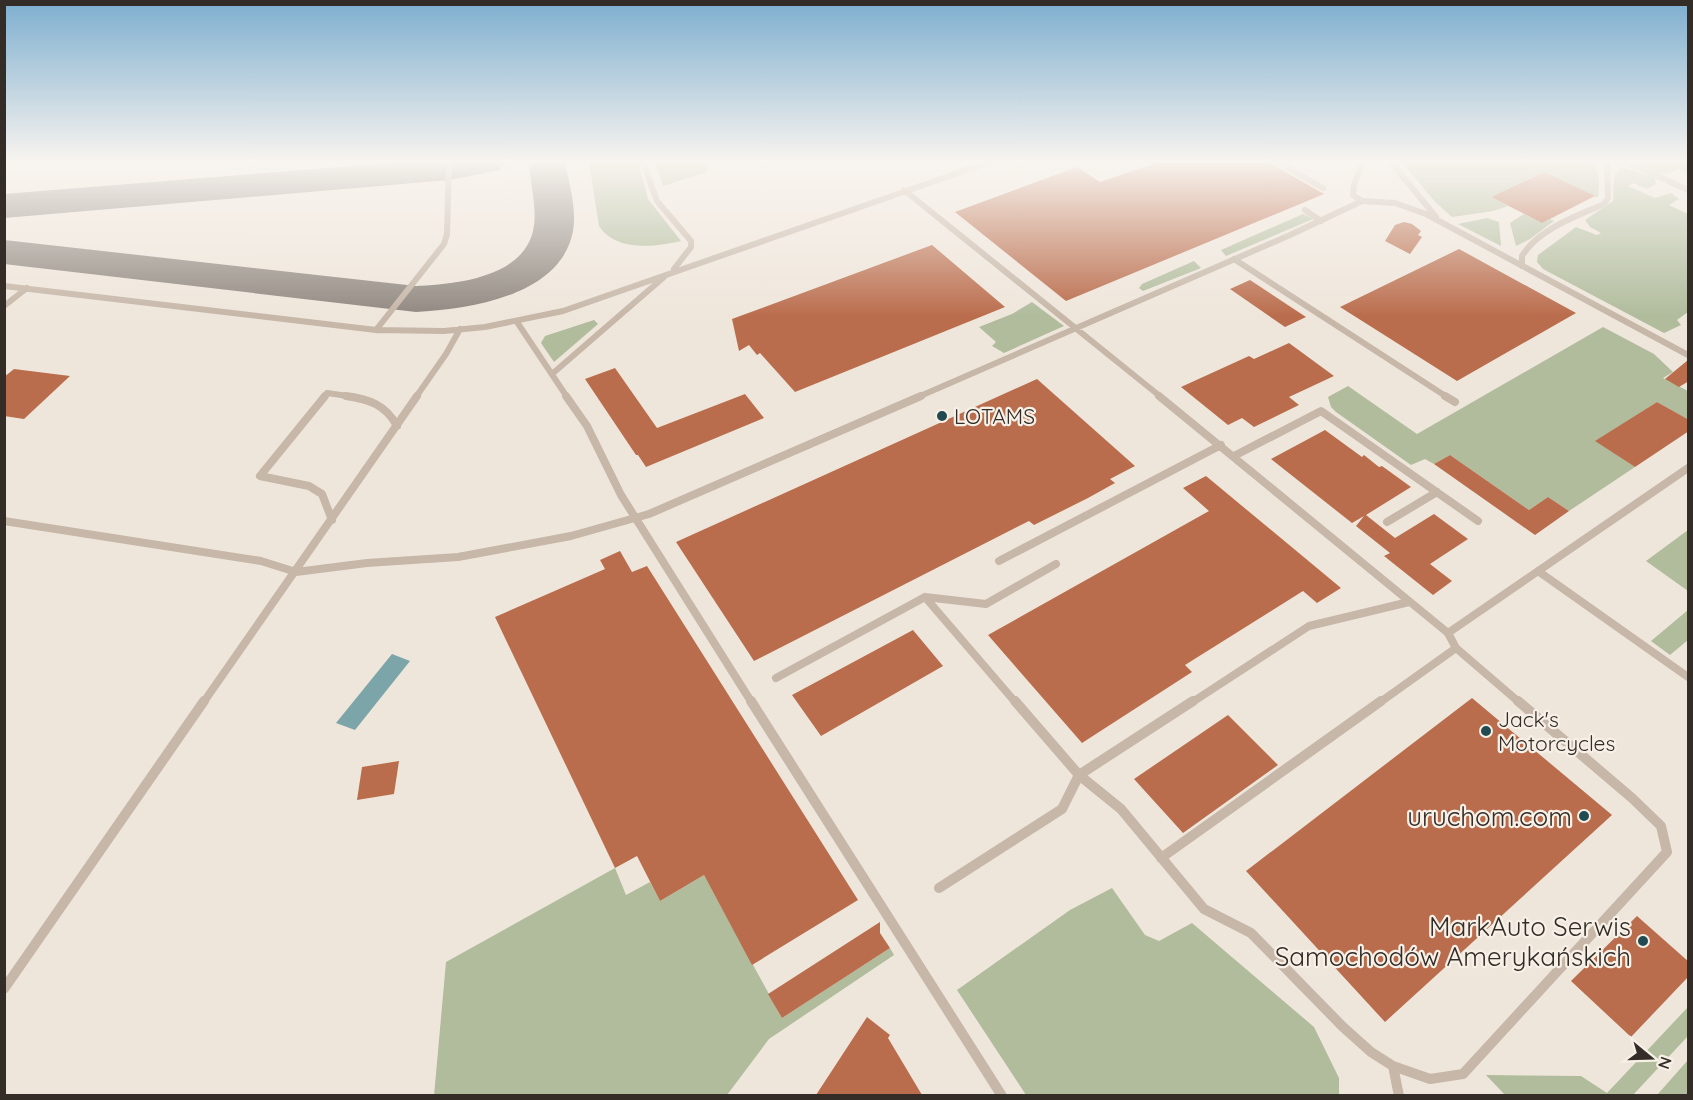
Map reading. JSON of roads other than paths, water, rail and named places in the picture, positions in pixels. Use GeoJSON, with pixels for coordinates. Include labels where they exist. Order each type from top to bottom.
{"type":"FeatureCollection","features":[{"type":"Feature","properties":{"kind":"lane"},"geometry":{"type":"LineString","coordinates":[[376,330],[444,243],[447,234],[448,213]]}},
{"type":"Feature","properties":{"kind":"lane"},"geometry":{"type":"LineString","coordinates":[[552,374],[671,272],[691,247],[691,241],[667,213]]}},
{"type":"Feature","properties":{"kind":"lane"},"geometry":{"type":"LineString","coordinates":[[4,286],[376,330],[460,329],[517,322],[564,311],[838,213]]}},
{"type":"Feature","properties":{"kind":"lane"},"geometry":{"type":"LineString","coordinates":[[924,597],[1079,775],[1121,809],[1204,909],[1251,933],[1342,1027],[1371,1052],[1393,1066],[1430,1079],[1463,1074],[1667,852],[1661,826],[1456,648],[1448,633],[1221,445],[933,213]]}},
{"type":"Feature","properties":{"kind":"lane"},"geometry":{"type":"LineString","coordinates":[[1310,213],[1321,221]]}},
{"type":"Feature","properties":{"kind":"lane"},"geometry":{"type":"LineString","coordinates":[[4,521],[261,561],[296,572],[367,563],[458,557],[571,536],[649,514],[1337,213]]}},
{"type":"Feature","properties":{"kind":"lane"},"geometry":{"type":"LineString","coordinates":[[1424,213],[1689,355]]}},
{"type":"Feature","properties":{"kind":"lane"},"geometry":{"type":"LineString","coordinates":[[1433,213],[1440,222]]}},
{"type":"Feature","properties":{"kind":"lane"},"geometry":{"type":"LineString","coordinates":[[1522,266],[1522,256],[1527,248],[1557,226],[1584,213]]}},
{"type":"Feature","properties":{"kind":"lane"},"geometry":{"type":"LineString","coordinates":[[1234,259],[1455,402]]}},
{"type":"Feature","properties":{"kind":"lane"},"geometry":{"type":"LineString","coordinates":[[4,306],[27,288]]}},
{"type":"Feature","properties":{"kind":"lane"},"geometry":{"type":"LineString","coordinates":[[517,322],[587,426],[635,518],[1002,1095]]}},
{"type":"Feature","properties":{"kind":"lane"},"geometry":{"type":"LineString","coordinates":[[4,989],[397,426],[446,354],[460,329]]}},
{"type":"Feature","properties":{"kind":"lane"},"geometry":{"type":"LineString","coordinates":[[332,520],[322,494],[309,486],[260,476],[327,393],[380,405],[393,415],[397,426]]}},
{"type":"Feature","properties":{"kind":"lane"},"geometry":{"type":"LineString","coordinates":[[1234,456],[1321,411],[1478,521]]}},
{"type":"Feature","properties":{"kind":"lane"},"geometry":{"type":"LineString","coordinates":[[999,561],[1221,445]]}},
{"type":"Feature","properties":{"kind":"lane"},"geometry":{"type":"LineString","coordinates":[[1448,633],[1689,468]]}},
{"type":"Feature","properties":{"kind":"lane"},"geometry":{"type":"LineString","coordinates":[[1387,522],[1437,492]]}},
{"type":"Feature","properties":{"kind":"lane"},"geometry":{"type":"LineString","coordinates":[[776,678],[924,597],[986,604],[1056,564]]}},
{"type":"Feature","properties":{"kind":"lane"},"geometry":{"type":"LineString","coordinates":[[1538,571],[1689,677]]}},
{"type":"Feature","properties":{"kind":"lane"},"geometry":{"type":"LineString","coordinates":[[939,888],[1062,809],[1079,775],[1309,626],[1409,602]]}},
{"type":"Feature","properties":{"kind":"lane"},"geometry":{"type":"LineString","coordinates":[[1161,858],[1456,648]]}},
{"type":"Feature","properties":{"kind":"lane"},"geometry":{"type":"LineString","coordinates":[[1393,1066],[1399,1095]]}},
{"type":"Feature","properties":{"kind":"water"},"geometry":{"type":"Polygon","coordinates":[[[392,654],[410,661],[355,730],[336,723],[392,654]]]}},
{"type":"Feature","properties":{"kind":"place","name":"LOTAMS"},"geometry":{"type":"Point","coordinates":[942,416]}},
{"type":"Feature","properties":{"kind":"place","name":"Jack's Motorcycles"},"geometry":{"type":"Point","coordinates":[1486,731]}},
{"type":"Feature","properties":{"kind":"place","name":"uruchom.com"},"geometry":{"type":"Point","coordinates":[1584,816]}},
{"type":"Feature","properties":{"kind":"place","name":"MarkAuto Serwis Samochodów Amerykańskich"},"geometry":{"type":"Point","coordinates":[1643,941]}}]}
